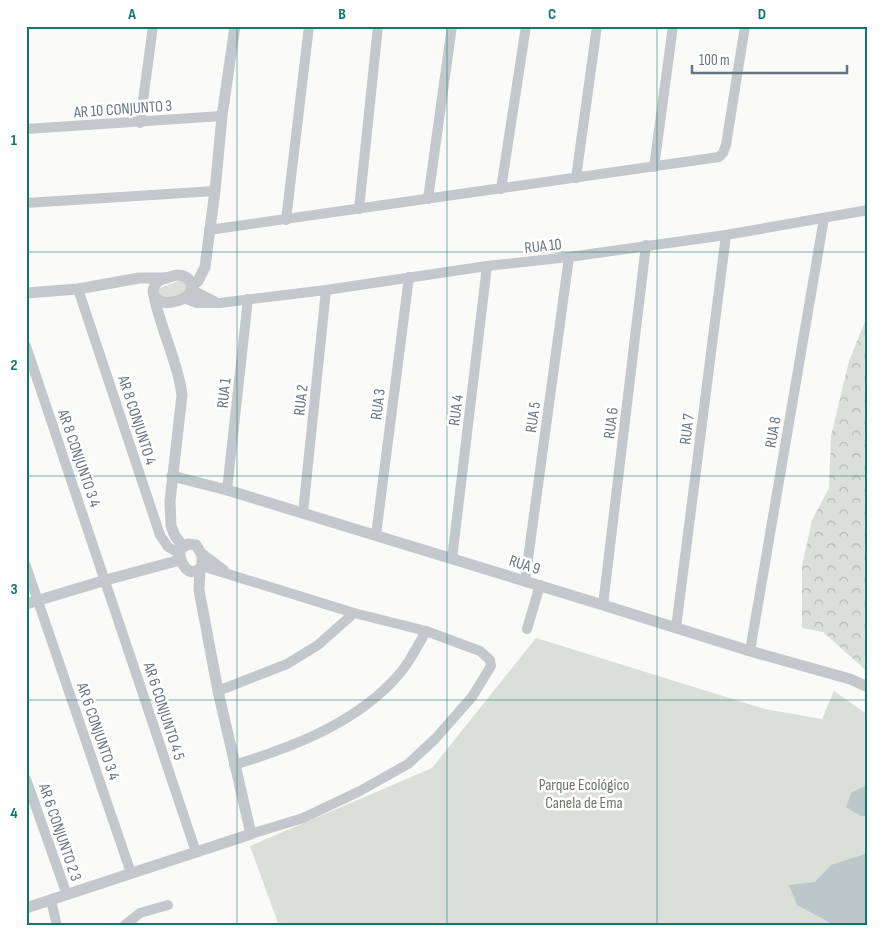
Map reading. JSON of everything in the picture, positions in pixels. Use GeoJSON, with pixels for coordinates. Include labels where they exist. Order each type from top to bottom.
{"type":"FeatureCollection","features":[{"type":"Feature","properties":{"kind":"street"},"geometry":{"type":"LineString","coordinates":[[140,123],[153,26]]}},
{"type":"Feature","properties":{"kind":"street"},"geometry":{"type":"LineString","coordinates":[[122,282],[153,292],[159,301],[168,303],[190,292],[201,276],[206,255],[215,191],[222,116],[235,26]]}},
{"type":"Feature","properties":{"kind":"street"},"geometry":{"type":"LineString","coordinates":[[286,220],[309,26]]}},
{"type":"Feature","properties":{"kind":"street"},"geometry":{"type":"LineString","coordinates":[[359,209],[378,26]]}},
{"type":"Feature","properties":{"kind":"street"},"geometry":{"type":"LineString","coordinates":[[428,199],[452,26]]}},
{"type":"Feature","properties":{"kind":"street"},"geometry":{"type":"LineString","coordinates":[[501,189],[526,26]]}},
{"type":"Feature","properties":{"kind":"street"},"geometry":{"type":"LineString","coordinates":[[576,178],[597,26]]}},
{"type":"Feature","properties":{"kind":"street"},"geometry":{"type":"LineString","coordinates":[[654,167],[673,26]]}},
{"type":"Feature","properties":{"kind":"street"},"geometry":{"type":"LineString","coordinates":[[209,230],[719,157],[726,145],[745,26]]}},
{"type":"Feature","properties":{"kind":"street","name":"AR 10 CONJUNTO 3"},"geometry":{"type":"LineString","coordinates":[[26,129],[140,123],[222,116]]}},
{"type":"Feature","properties":{"kind":"street"},"geometry":{"type":"LineString","coordinates":[[26,203],[215,191]]}},
{"type":"Feature","properties":{"kind":"street","name":"RUA 10"},"geometry":{"type":"LineString","coordinates":[[190,292],[197,302],[220,303],[726,235],[868,210]]}},
{"type":"Feature","properties":{"kind":"street","name":"RUA 8"},"geometry":{"type":"LineString","coordinates":[[750,651],[824,218]]}},
{"type":"Feature","properties":{"kind":"street","name":"RUA 7"},"geometry":{"type":"LineString","coordinates":[[676,628],[726,235]]}},
{"type":"Feature","properties":{"kind":"street","name":"RUA 6"},"geometry":{"type":"LineString","coordinates":[[603,604],[646,245]]}},
{"type":"Feature","properties":{"kind":"street"},"geometry":{"type":"LineString","coordinates":[[206,255],[192,272],[159,280],[155,283],[153,292],[159,318],[181,385],[182,395],[172,476],[171,526],[199,590],[218,691],[251,834]]}},
{"type":"Feature","properties":{"kind":"street","name":"RUA 5"},"geometry":{"type":"LineString","coordinates":[[525,581],[569,257]]}},
{"type":"Feature","properties":{"kind":"street","name":"RUA 4"},"geometry":{"type":"LineString","coordinates":[[452,559],[487,266]]}},
{"type":"Feature","properties":{"kind":"street"},"geometry":{"type":"LineString","coordinates":[[181,275],[188,278],[190,292]]}},
{"type":"Feature","properties":{"kind":"street","name":"RUA 3"},"geometry":{"type":"LineString","coordinates":[[376,535],[409,277]]}},
{"type":"Feature","properties":{"kind":"street"},"geometry":{"type":"LineString","coordinates":[[26,293],[78,289],[139,278],[167,278]]}},
{"type":"Feature","properties":{"kind":"street","name":"AR 8 CONJUNTO 4"},"geometry":{"type":"LineString","coordinates":[[78,289],[160,536],[168,547],[183,557]]}},
{"type":"Feature","properties":{"kind":"street","name":"RUA 2"},"geometry":{"type":"LineString","coordinates":[[303,513],[326,290]]}},
{"type":"Feature","properties":{"kind":"street","name":"RUA 1"},"geometry":{"type":"LineString","coordinates":[[227,490],[248,299]]}},
{"type":"Feature","properties":{"kind":"street"},"geometry":{"type":"LineString","coordinates":[[164,330],[168,303]]}},
{"type":"Feature","properties":{"kind":"street","name":"AR 8 CONJUNTO 3 4"},"geometry":{"type":"LineString","coordinates":[[26,346],[106,580]]}},
{"type":"Feature","properties":{"kind":"street","name":"RUA 9"},"geometry":{"type":"LineString","coordinates":[[172,476],[227,490],[376,535],[750,651],[850,679],[868,687]]}},
{"type":"Feature","properties":{"kind":"street"},"geometry":{"type":"LineString","coordinates":[[26,604],[183,557],[192,544],[196,545],[203,561],[199,590]]}},
{"type":"Feature","properties":{"kind":"street"},"geometry":{"type":"LineString","coordinates":[[200,552],[231,574]]}},
{"type":"Feature","properties":{"kind":"street"},"geometry":{"type":"LineString","coordinates":[[26,908],[131,872],[303,818],[360,791],[408,764],[435,739],[472,696],[491,666],[490,660],[480,651],[426,631],[354,613],[231,574],[201,568],[191,572],[183,557]]}},
{"type":"Feature","properties":{"kind":"street","name":"AR 6 CONJUNTO 3 4"},"geometry":{"type":"LineString","coordinates":[[26,566],[131,872]]}},
{"type":"Feature","properties":{"kind":"street","name":"AR 6 CONJUNTO 4 5"},"geometry":{"type":"LineString","coordinates":[[106,580],[196,852]]}},
{"type":"Feature","properties":{"kind":"street"},"geometry":{"type":"LineString","coordinates":[[527,629],[540,585]]}},
{"type":"Feature","properties":{"kind":"street"},"geometry":{"type":"LineString","coordinates":[[218,691],[287,664],[318,645],[354,613]]}},
{"type":"Feature","properties":{"kind":"street"},"geometry":{"type":"LineString","coordinates":[[234,765],[271,754],[330,727],[366,705],[392,682],[412,657],[426,631]]}},
{"type":"Feature","properties":{"kind":"street","name":"AR 6 CONJUNTO 2 3"},"geometry":{"type":"LineString","coordinates":[[26,780],[67,895]]}},
{"type":"Feature","properties":{"kind":"street"},"geometry":{"type":"LineString","coordinates":[[50,900],[57,926]]}},
{"type":"Feature","properties":{"kind":"street"},"geometry":{"type":"LineString","coordinates":[[124,926],[140,914],[168,905]]}},
{"type":"Feature","properties":{"kind":"green space"},"geometry":{"type":"Polygon","coordinates":[[[178,281],[184,281],[189,291],[163,301],[158,291],[160,288],[178,281]]]}},
{"type":"Feature","properties":{"kind":"green space"},"geometry":{"type":"Polygon","coordinates":[[[868,314],[868,672],[823,632],[802,628],[802,566],[812,520],[829,488],[831,436],[849,361],[868,314]]]}},
{"type":"Feature","properties":{"kind":"green space","name":"Parque Ecológico Canela de Ema"},"geometry":{"type":"Polygon","coordinates":[[[536,638],[765,709],[822,719],[834,691],[868,715],[868,926],[279,926],[250,846],[432,768],[536,638]]]}},
{"type":"Feature","properties":{"kind":"shaded area"},"geometry":{"type":"Polygon","coordinates":[[[868,785],[868,815],[861,816],[846,807],[852,792],[868,785]]]}},
{"type":"Feature","properties":{"kind":"shaded area"},"geometry":{"type":"Polygon","coordinates":[[[868,853],[868,926],[836,926],[797,905],[789,885],[815,882],[831,865],[868,853]]]}}]}
